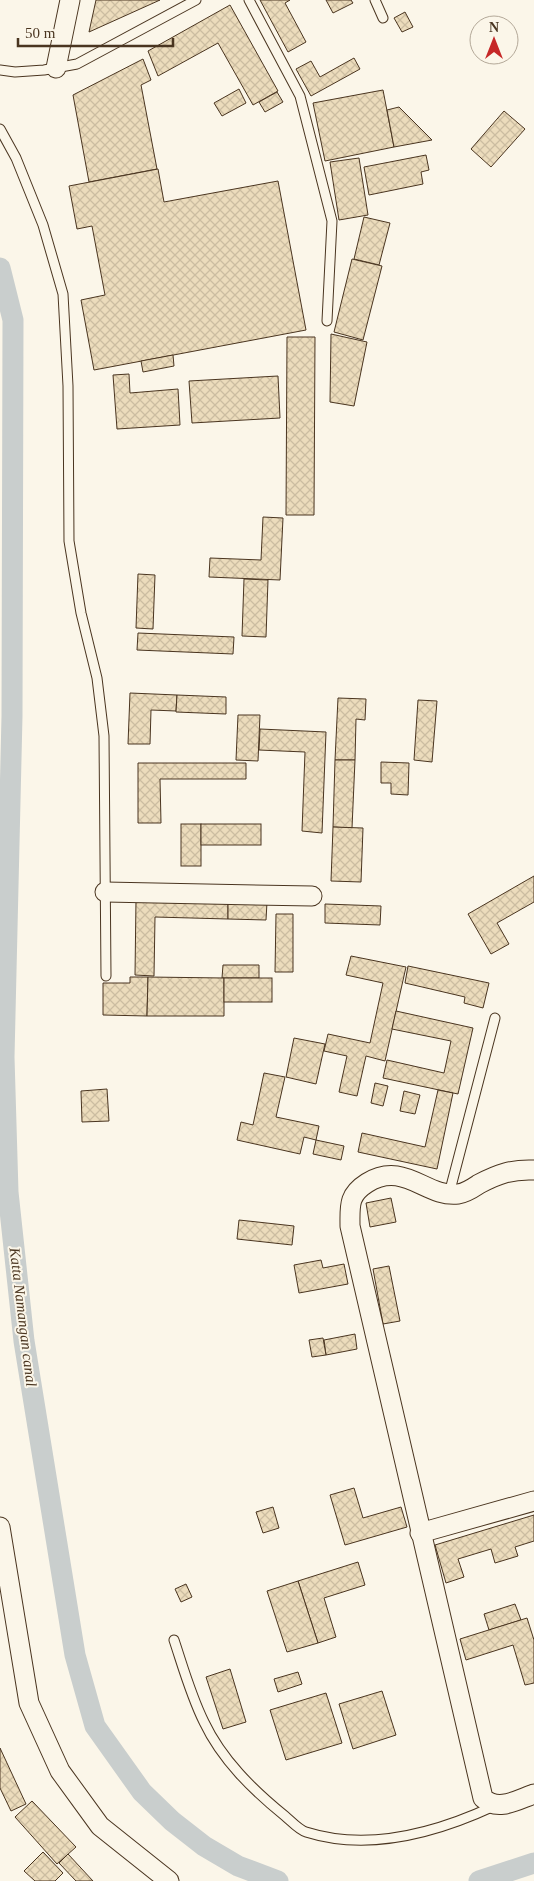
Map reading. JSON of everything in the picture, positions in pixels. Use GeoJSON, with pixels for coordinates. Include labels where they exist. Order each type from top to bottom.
{"type":"FeatureCollection","features":[{"type":"Feature","properties":{"kind":"street"},"geometry":{"type":"LineString","coordinates":[[56,68],[70,0]]}},
{"type":"Feature","properties":{"kind":"street"},"geometry":{"type":"LineString","coordinates":[[105,892],[312,896]]}},
{"type":"Feature","properties":{"kind":"street"},"geometry":{"type":"LineString","coordinates":[[534,1170],[512,1170],[497,1175],[462,1193],[449,1194],[442,1194],[424,1183],[399,1175],[369,1182],[357,1191],[350,1203],[350,1226],[483,1798],[489,1804],[496,1805],[534,1794]]}},
{"type":"Feature","properties":{"kind":"street"},"geometry":{"type":"LineString","coordinates":[[420,1533],[534,1501]]}},
{"type":"Feature","properties":{"kind":"street"},"geometry":{"type":"LineString","coordinates":[[0,1527],[1,1546],[29,1703],[60,1771],[100,1826],[158,1878]]}},
{"type":"Feature","properties":{"kind":"lane"},"geometry":{"type":"LineString","coordinates":[[0,70],[15,72],[77,64],[196,0]]}},
{"type":"Feature","properties":{"kind":"lane"},"geometry":{"type":"LineString","coordinates":[[249,0],[300,96],[332,221],[327,321]]}},
{"type":"Feature","properties":{"kind":"lane"},"geometry":{"type":"LineString","coordinates":[[375,0],[383,18]]}},
{"type":"Feature","properties":{"kind":"lane"},"geometry":{"type":"LineString","coordinates":[[0,129],[16,158],[43,225],[63,294],[68,386],[69,541],[81,613],[96,678],[104,736],[106,976]]}},
{"type":"Feature","properties":{"kind":"lane"},"geometry":{"type":"LineString","coordinates":[[449,1194],[495,1018]]}},
{"type":"Feature","properties":{"kind":"lane"},"geometry":{"type":"LineString","coordinates":[[174,1640],[204,1722],[228,1758],[253,1790],[304,1832],[339,1838],[388,1841],[460,1822],[496,1805]]}},
{"type":"Feature","properties":{"kind":"building"},"geometry":{"type":"Polygon","coordinates":[[[96,0],[160,0],[89,32],[96,0]]]}},
{"type":"Feature","properties":{"kind":"building"},"geometry":{"type":"Polygon","coordinates":[[[260,0],[290,0],[285,3],[306,42],[288,52],[260,0]]]}},
{"type":"Feature","properties":{"kind":"building"},"geometry":{"type":"Polygon","coordinates":[[[326,0],[351,0],[353,3],[333,13],[326,0]]]}},
{"type":"Feature","properties":{"kind":"building"},"geometry":{"type":"Polygon","coordinates":[[[230,5],[278,91],[253,105],[218,43],[158,76],[148,51],[230,5]]]}},
{"type":"Feature","properties":{"kind":"building"},"geometry":{"type":"Polygon","coordinates":[[[405,12],[413,27],[402,32],[394,18],[405,12]]]}},
{"type":"Feature","properties":{"kind":"building"},"geometry":{"type":"Polygon","coordinates":[[[354,58],[360,69],[311,96],[296,69],[311,61],[320,77],[354,58]]]}},
{"type":"Feature","properties":{"kind":"building"},"geometry":{"type":"Polygon","coordinates":[[[143,59],[151,80],[141,85],[157,169],[89,182],[73,95],[143,59]]]}},
{"type":"Feature","properties":{"kind":"building"},"geometry":{"type":"Polygon","coordinates":[[[239,89],[246,103],[222,116],[214,103],[239,89]]]}},
{"type":"Feature","properties":{"kind":"building"},"geometry":{"type":"Polygon","coordinates":[[[383,90],[394,147],[325,161],[313,103],[383,90]]]}},
{"type":"Feature","properties":{"kind":"building"},"geometry":{"type":"Polygon","coordinates":[[[277,92],[283,102],[265,112],[259,102],[277,92]]]}},
{"type":"Feature","properties":{"kind":"building"},"geometry":{"type":"Polygon","coordinates":[[[399,107],[432,140],[394,147],[387,110],[399,107]]]}},
{"type":"Feature","properties":{"kind":"building"},"geometry":{"type":"Polygon","coordinates":[[[504,111],[525,129],[491,167],[471,149],[504,111]]]}},
{"type":"Feature","properties":{"kind":"building"},"geometry":{"type":"Polygon","coordinates":[[[426,155],[429,170],[421,172],[423,184],[369,195],[364,167],[426,155]]]}},
{"type":"Feature","properties":{"kind":"building"},"geometry":{"type":"Polygon","coordinates":[[[359,158],[368,215],[339,220],[330,162],[359,158]]]}},
{"type":"Feature","properties":{"kind":"building"},"geometry":{"type":"Polygon","coordinates":[[[158,169],[164,202],[278,181],[306,330],[94,370],[81,300],[105,295],[92,226],[77,229],[69,186],[158,169]]]}},
{"type":"Feature","properties":{"kind":"building"},"geometry":{"type":"Polygon","coordinates":[[[364,217],[390,223],[379,265],[354,259],[364,217]]]}},
{"type":"Feature","properties":{"kind":"building"},"geometry":{"type":"Polygon","coordinates":[[[352,259],[382,266],[363,340],[334,332],[352,259]]]}},
{"type":"Feature","properties":{"kind":"building"},"geometry":{"type":"Polygon","coordinates":[[[331,334],[367,342],[354,406],[330,402],[331,334]]]}},
{"type":"Feature","properties":{"kind":"building"},"geometry":{"type":"Polygon","coordinates":[[[287,337],[315,337],[314,515],[286,515],[287,337]]]}},
{"type":"Feature","properties":{"kind":"building"},"geometry":{"type":"Polygon","coordinates":[[[173,355],[174,366],[143,372],[141,361],[173,355]]]}},
{"type":"Feature","properties":{"kind":"building"},"geometry":{"type":"Polygon","coordinates":[[[129,374],[130,393],[178,389],[180,425],[117,429],[113,375],[129,374]]]}},
{"type":"Feature","properties":{"kind":"building"},"geometry":{"type":"Polygon","coordinates":[[[278,376],[280,418],[192,423],[189,381],[278,376]]]}},
{"type":"Feature","properties":{"kind":"building"},"geometry":{"type":"Polygon","coordinates":[[[263,517],[283,518],[280,580],[209,577],[210,558],[261,560],[263,517]]]}},
{"type":"Feature","properties":{"kind":"building"},"geometry":{"type":"Polygon","coordinates":[[[138,574],[155,575],[153,629],[136,628],[138,574]]]}},
{"type":"Feature","properties":{"kind":"building"},"geometry":{"type":"Polygon","coordinates":[[[244,579],[268,580],[266,637],[242,636],[244,579]]]}},
{"type":"Feature","properties":{"kind":"building"},"geometry":{"type":"Polygon","coordinates":[[[138,633],[234,637],[233,654],[137,650],[138,633]]]}},
{"type":"Feature","properties":{"kind":"building"},"geometry":{"type":"Polygon","coordinates":[[[130,693],[177,695],[176,711],[151,710],[150,744],[128,744],[130,693]]]}},
{"type":"Feature","properties":{"kind":"building"},"geometry":{"type":"Polygon","coordinates":[[[177,695],[226,697],[226,714],[176,712],[177,695]]]}},
{"type":"Feature","properties":{"kind":"building"},"geometry":{"type":"Polygon","coordinates":[[[338,698],[366,699],[365,720],[356,719],[355,760],[335,760],[338,698]]]}},
{"type":"Feature","properties":{"kind":"building"},"geometry":{"type":"Polygon","coordinates":[[[418,700],[437,701],[432,762],[414,760],[418,700]]]}},
{"type":"Feature","properties":{"kind":"building"},"geometry":{"type":"Polygon","coordinates":[[[238,715],[260,715],[258,761],[236,760],[238,715]]]}},
{"type":"Feature","properties":{"kind":"building"},"geometry":{"type":"Polygon","coordinates":[[[260,729],[326,732],[322,833],[302,831],[305,752],[259,750],[260,729]]]}},
{"type":"Feature","properties":{"kind":"building"},"geometry":{"type":"Polygon","coordinates":[[[335,760],[355,760],[352,828],[333,827],[335,760]]]}},
{"type":"Feature","properties":{"kind":"building"},"geometry":{"type":"Polygon","coordinates":[[[381,762],[409,763],[408,795],[391,794],[391,783],[381,783],[381,762]]]}},
{"type":"Feature","properties":{"kind":"building"},"geometry":{"type":"Polygon","coordinates":[[[138,763],[246,763],[246,779],[160,779],[161,823],[138,823],[138,763]]]}},
{"type":"Feature","properties":{"kind":"building"},"geometry":{"type":"Polygon","coordinates":[[[181,824],[201,824],[201,866],[181,866],[181,824]]]}},
{"type":"Feature","properties":{"kind":"building"},"geometry":{"type":"Polygon","coordinates":[[[201,824],[261,824],[261,845],[201,845],[201,824]]]}},
{"type":"Feature","properties":{"kind":"building"},"geometry":{"type":"Polygon","coordinates":[[[333,827],[363,828],[361,882],[331,881],[333,827]]]}},
{"type":"Feature","properties":{"kind":"building"},"geometry":{"type":"Polygon","coordinates":[[[534,876],[534,902],[497,923],[509,944],[491,954],[468,914],[534,876]]]}},
{"type":"Feature","properties":{"kind":"building"},"geometry":{"type":"Polygon","coordinates":[[[136,899],[228,901],[228,919],[155,917],[154,976],[135,975],[136,899]]]}},
{"type":"Feature","properties":{"kind":"building"},"geometry":{"type":"Polygon","coordinates":[[[228,901],[267,902],[266,920],[228,919],[228,901]]]}},
{"type":"Feature","properties":{"kind":"building"},"geometry":{"type":"Polygon","coordinates":[[[325,904],[381,906],[380,925],[325,923],[325,904]]]}},
{"type":"Feature","properties":{"kind":"building"},"geometry":{"type":"Polygon","coordinates":[[[276,914],[293,914],[293,972],[275,972],[276,914]]]}},
{"type":"Feature","properties":{"kind":"building"},"geometry":{"type":"Polygon","coordinates":[[[351,956],[406,967],[385,1061],[366,1056],[357,1096],[339,1092],[347,1056],[324,1051],[328,1034],[370,1043],[383,983],[346,975],[351,956]]]}},
{"type":"Feature","properties":{"kind":"building"},"geometry":{"type":"Polygon","coordinates":[[[223,965],[259,965],[259,978],[222,978],[223,965]]]}},
{"type":"Feature","properties":{"kind":"building"},"geometry":{"type":"Polygon","coordinates":[[[408,966],[489,983],[483,1008],[464,1003],[465,997],[405,983],[408,966]]]}},
{"type":"Feature","properties":{"kind":"building"},"geometry":{"type":"Polygon","coordinates":[[[130,977],[148,977],[147,1016],[103,1015],[103,983],[130,983],[130,977]]]}},
{"type":"Feature","properties":{"kind":"building"},"geometry":{"type":"Polygon","coordinates":[[[148,977],[224,978],[224,1016],[147,1016],[148,977]]]}},
{"type":"Feature","properties":{"kind":"building"},"geometry":{"type":"Polygon","coordinates":[[[224,978],[272,978],[272,1002],[224,1002],[224,978]]]}},
{"type":"Feature","properties":{"kind":"building"},"geometry":{"type":"Polygon","coordinates":[[[396,1011],[473,1028],[458,1094],[383,1078],[387,1060],[444,1073],[451,1041],[392,1029],[396,1011]]]}},
{"type":"Feature","properties":{"kind":"building"},"geometry":{"type":"Polygon","coordinates":[[[294,1038],[325,1044],[316,1084],[286,1077],[294,1038]]]}},
{"type":"Feature","properties":{"kind":"building"},"geometry":{"type":"Polygon","coordinates":[[[264,1073],[285,1077],[276,1117],[319,1126],[316,1140],[304,1137],[300,1154],[237,1140],[241,1122],[253,1125],[264,1073]]]}},
{"type":"Feature","properties":{"kind":"building"},"geometry":{"type":"Polygon","coordinates":[[[375,1083],[388,1086],[383,1106],[371,1103],[375,1083]]]}},
{"type":"Feature","properties":{"kind":"building"},"geometry":{"type":"Polygon","coordinates":[[[107,1089],[109,1121],[82,1122],[81,1091],[107,1089]]]}},
{"type":"Feature","properties":{"kind":"building"},"geometry":{"type":"Polygon","coordinates":[[[438,1090],[453,1093],[437,1169],[358,1152],[362,1133],[425,1147],[438,1090]]]}},
{"type":"Feature","properties":{"kind":"building"},"geometry":{"type":"Polygon","coordinates":[[[404,1091],[420,1095],[415,1114],[400,1111],[404,1091]]]}},
{"type":"Feature","properties":{"kind":"building"},"geometry":{"type":"Polygon","coordinates":[[[316,1140],[344,1146],[341,1160],[313,1154],[316,1140]]]}},
{"type":"Feature","properties":{"kind":"building"},"geometry":{"type":"Polygon","coordinates":[[[391,1198],[396,1222],[370,1227],[366,1203],[391,1198]]]}},
{"type":"Feature","properties":{"kind":"building"},"geometry":{"type":"Polygon","coordinates":[[[239,1220],[294,1226],[292,1245],[237,1239],[239,1220]]]}},
{"type":"Feature","properties":{"kind":"building"},"geometry":{"type":"Polygon","coordinates":[[[321,1260],[323,1268],[344,1264],[348,1284],[299,1293],[294,1265],[321,1260]]]}},
{"type":"Feature","properties":{"kind":"building"},"geometry":{"type":"Polygon","coordinates":[[[389,1266],[400,1321],[383,1324],[373,1269],[389,1266]]]}},
{"type":"Feature","properties":{"kind":"building"},"geometry":{"type":"Polygon","coordinates":[[[355,1334],[357,1349],[326,1355],[324,1340],[355,1334]]]}},
{"type":"Feature","properties":{"kind":"building"},"geometry":{"type":"Polygon","coordinates":[[[323,1338],[326,1355],[312,1357],[309,1340],[323,1338]]]}},
{"type":"Feature","properties":{"kind":"building"},"geometry":{"type":"Polygon","coordinates":[[[354,1488],[363,1518],[401,1507],[407,1527],[345,1545],[330,1495],[354,1488]]]}},
{"type":"Feature","properties":{"kind":"building"},"geometry":{"type":"Polygon","coordinates":[[[273,1507],[279,1528],[263,1533],[256,1512],[273,1507]]]}},
{"type":"Feature","properties":{"kind":"building"},"geometry":{"type":"Polygon","coordinates":[[[534,1515],[534,1541],[515,1547],[518,1556],[495,1563],[491,1549],[458,1559],[464,1577],[446,1583],[435,1545],[534,1515]]]}},
{"type":"Feature","properties":{"kind":"building"},"geometry":{"type":"Polygon","coordinates":[[[358,1562],[365,1585],[324,1598],[336,1637],[318,1643],[298,1581],[358,1562]]]}},
{"type":"Feature","properties":{"kind":"building"},"geometry":{"type":"Polygon","coordinates":[[[298,1581],[318,1643],[287,1652],[267,1591],[298,1581]]]}},
{"type":"Feature","properties":{"kind":"building"},"geometry":{"type":"Polygon","coordinates":[[[186,1584],[192,1597],[181,1602],[175,1589],[186,1584]]]}},
{"type":"Feature","properties":{"kind":"building"},"geometry":{"type":"Polygon","coordinates":[[[515,1604],[521,1620],[489,1630],[484,1614],[515,1604]]]}},
{"type":"Feature","properties":{"kind":"building"},"geometry":{"type":"Polygon","coordinates":[[[527,1618],[534,1640],[534,1683],[525,1685],[513,1645],[466,1660],[460,1639],[527,1618]]]}},
{"type":"Feature","properties":{"kind":"building"},"geometry":{"type":"Polygon","coordinates":[[[230,1669],[246,1722],[223,1729],[206,1677],[230,1669]]]}},
{"type":"Feature","properties":{"kind":"building"},"geometry":{"type":"Polygon","coordinates":[[[298,1672],[302,1684],[278,1692],[274,1679],[298,1672]]]}},
{"type":"Feature","properties":{"kind":"building"},"geometry":{"type":"Polygon","coordinates":[[[382,1691],[396,1735],[353,1749],[339,1704],[382,1691]]]}},
{"type":"Feature","properties":{"kind":"building"},"geometry":{"type":"Polygon","coordinates":[[[326,1693],[342,1743],[286,1760],[270,1710],[326,1693]]]}},
{"type":"Feature","properties":{"kind":"building"},"geometry":{"type":"Polygon","coordinates":[[[0,1748],[26,1804],[11,1811],[0,1788],[0,1748]]]}},
{"type":"Feature","properties":{"kind":"building"},"geometry":{"type":"Polygon","coordinates":[[[32,1801],[76,1847],[57,1864],[15,1817],[32,1801]]]}},
{"type":"Feature","properties":{"kind":"building"},"geometry":{"type":"Polygon","coordinates":[[[43,1852],[63,1873],[55,1881],[35,1881],[24,1871],[43,1852]]]}},
{"type":"Feature","properties":{"kind":"building"},"geometry":{"type":"Polygon","coordinates":[[[68,1854],[93,1881],[76,1881],[59,1863],[68,1854]]]}},
{"type":"Feature","properties":{"kind":"waterway","name":"Katta Namangan canal"},"geometry":{"type":"LineString","coordinates":[[0,268],[13,320],[12,716],[4,1057],[8,1192],[24,1341],[75,1655],[95,1726],[142,1792],[172,1821],[204,1846],[238,1866],[278,1881]]}},
{"type":"Feature","properties":{"kind":"waterway","name":"Katta Namangan canal"},"geometry":{"type":"LineString","coordinates":[[479,1881],[534,1863]]}}]}
